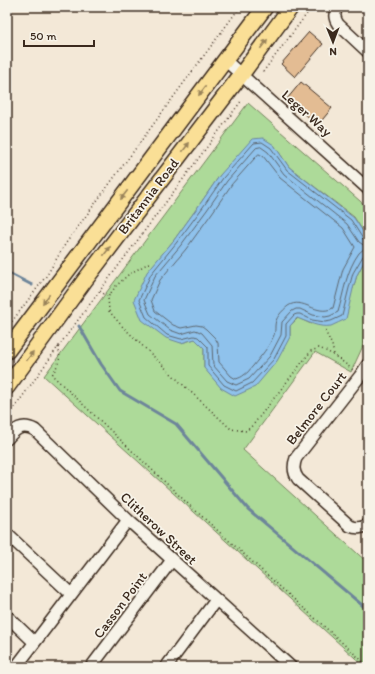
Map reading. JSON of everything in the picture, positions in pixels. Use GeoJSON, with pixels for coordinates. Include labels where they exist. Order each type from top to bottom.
{"type":"FeatureCollection","features":[{"type":"Feature","properties":{"kind":"main road","name":"Britannia Road"},"geometry":{"type":"LineString","coordinates":[[7,350],[265,7]]}},
{"type":"Feature","properties":{"kind":"main road","name":"Britannia Road"},"geometry":{"type":"LineString","coordinates":[[7,387],[85,280],[291,7]]}},
{"type":"Feature","properties":{"kind":"street"},"geometry":{"type":"LineString","coordinates":[[337,7],[335,19],[338,24],[368,52]]}},
{"type":"Feature","properties":{"kind":"street","name":"Leger Way"},"geometry":{"type":"LineString","coordinates":[[225,60],[368,189]]}},
{"type":"Feature","properties":{"kind":"street","name":"Belmore Court"},"geometry":{"type":"LineString","coordinates":[[368,364],[296,458],[293,469],[298,479],[350,526],[361,528],[368,525]]}},
{"type":"Feature","properties":{"kind":"street","name":"Clitherow Street"},"geometry":{"type":"LineString","coordinates":[[7,439],[20,427],[30,427],[35,430],[128,520],[285,665]]}},
{"type":"Feature","properties":{"kind":"street"},"geometry":{"type":"LineString","coordinates":[[16,667],[128,520]]}},
{"type":"Feature","properties":{"kind":"street"},"geometry":{"type":"LineString","coordinates":[[7,534],[71,594]]}},
{"type":"Feature","properties":{"kind":"street","name":"Casson Point"},"geometry":{"type":"LineString","coordinates":[[91,667],[172,560]]}},
{"type":"Feature","properties":{"kind":"street"},"geometry":{"type":"LineString","coordinates":[[166,667],[216,600]]}},
{"type":"Feature","properties":{"kind":"street"},"geometry":{"type":"LineString","coordinates":[[7,616],[34,642]]}},
{"type":"Feature","properties":{"kind":"path"},"geometry":{"type":"LineString","coordinates":[[7,328],[46,275],[66,243],[240,7]]}},
{"type":"Feature","properties":{"kind":"path"},"geometry":{"type":"LineString","coordinates":[[263,72],[312,7]]}},
{"type":"Feature","properties":{"kind":"path"},"geometry":{"type":"LineString","coordinates":[[7,418],[242,100]]}},
{"type":"Feature","properties":{"kind":"path"},"geometry":{"type":"LineString","coordinates":[[150,263],[129,274],[116,286],[108,297],[109,311],[122,326],[231,429],[246,431],[253,425],[311,351],[319,348],[334,355],[360,376]]}},
{"type":"Feature","properties":{"kind":"path"},"geometry":{"type":"LineString","coordinates":[[100,291],[108,297]]}},
{"type":"Feature","properties":{"kind":"path"},"geometry":{"type":"LineString","coordinates":[[325,331],[332,345],[334,355]]}},
{"type":"Feature","properties":{"kind":"path"},"geometry":{"type":"LineString","coordinates":[[58,347],[60,355],[52,375],[186,502],[368,666]]}},
{"type":"Feature","properties":{"kind":"green space"},"geometry":{"type":"Polygon","coordinates":[[[248,103],[368,208],[368,239],[354,217],[289,167],[274,145],[220,175],[174,240],[148,272],[181,343],[195,339],[204,348],[204,368],[290,337],[290,326],[298,318],[311,324],[353,289],[357,275],[368,251],[368,335],[351,372],[315,352],[243,450],[368,563],[368,667],[365,667],[44,376],[248,103]]]}},
{"type":"Feature","properties":{"kind":"water"},"geometry":{"type":"Polygon","coordinates":[[[263,138],[274,145],[289,167],[354,218],[368,239],[367,256],[357,275],[346,319],[331,326],[322,326],[297,318],[290,326],[290,337],[277,361],[255,387],[235,396],[221,388],[204,368],[204,348],[195,339],[181,343],[166,338],[142,320],[134,300],[147,272],[174,240],[220,175],[252,139],[263,138]]]}},
{"type":"Feature","properties":{"kind":"building"},"geometry":{"type":"Polygon","coordinates":[[[309,32],[323,44],[295,77],[281,64],[309,32]]]}},
{"type":"Feature","properties":{"kind":"building"},"geometry":{"type":"Polygon","coordinates":[[[301,82],[332,108],[318,125],[287,99],[301,82]]]}},
{"type":"Feature","properties":{"kind":"waterway"},"geometry":{"type":"LineString","coordinates":[[7,272],[32,285]]}},
{"type":"Feature","properties":{"kind":"waterway"},"geometry":{"type":"LineString","coordinates":[[79,326],[101,364],[120,391],[176,424],[248,509],[368,610]]}}]}
